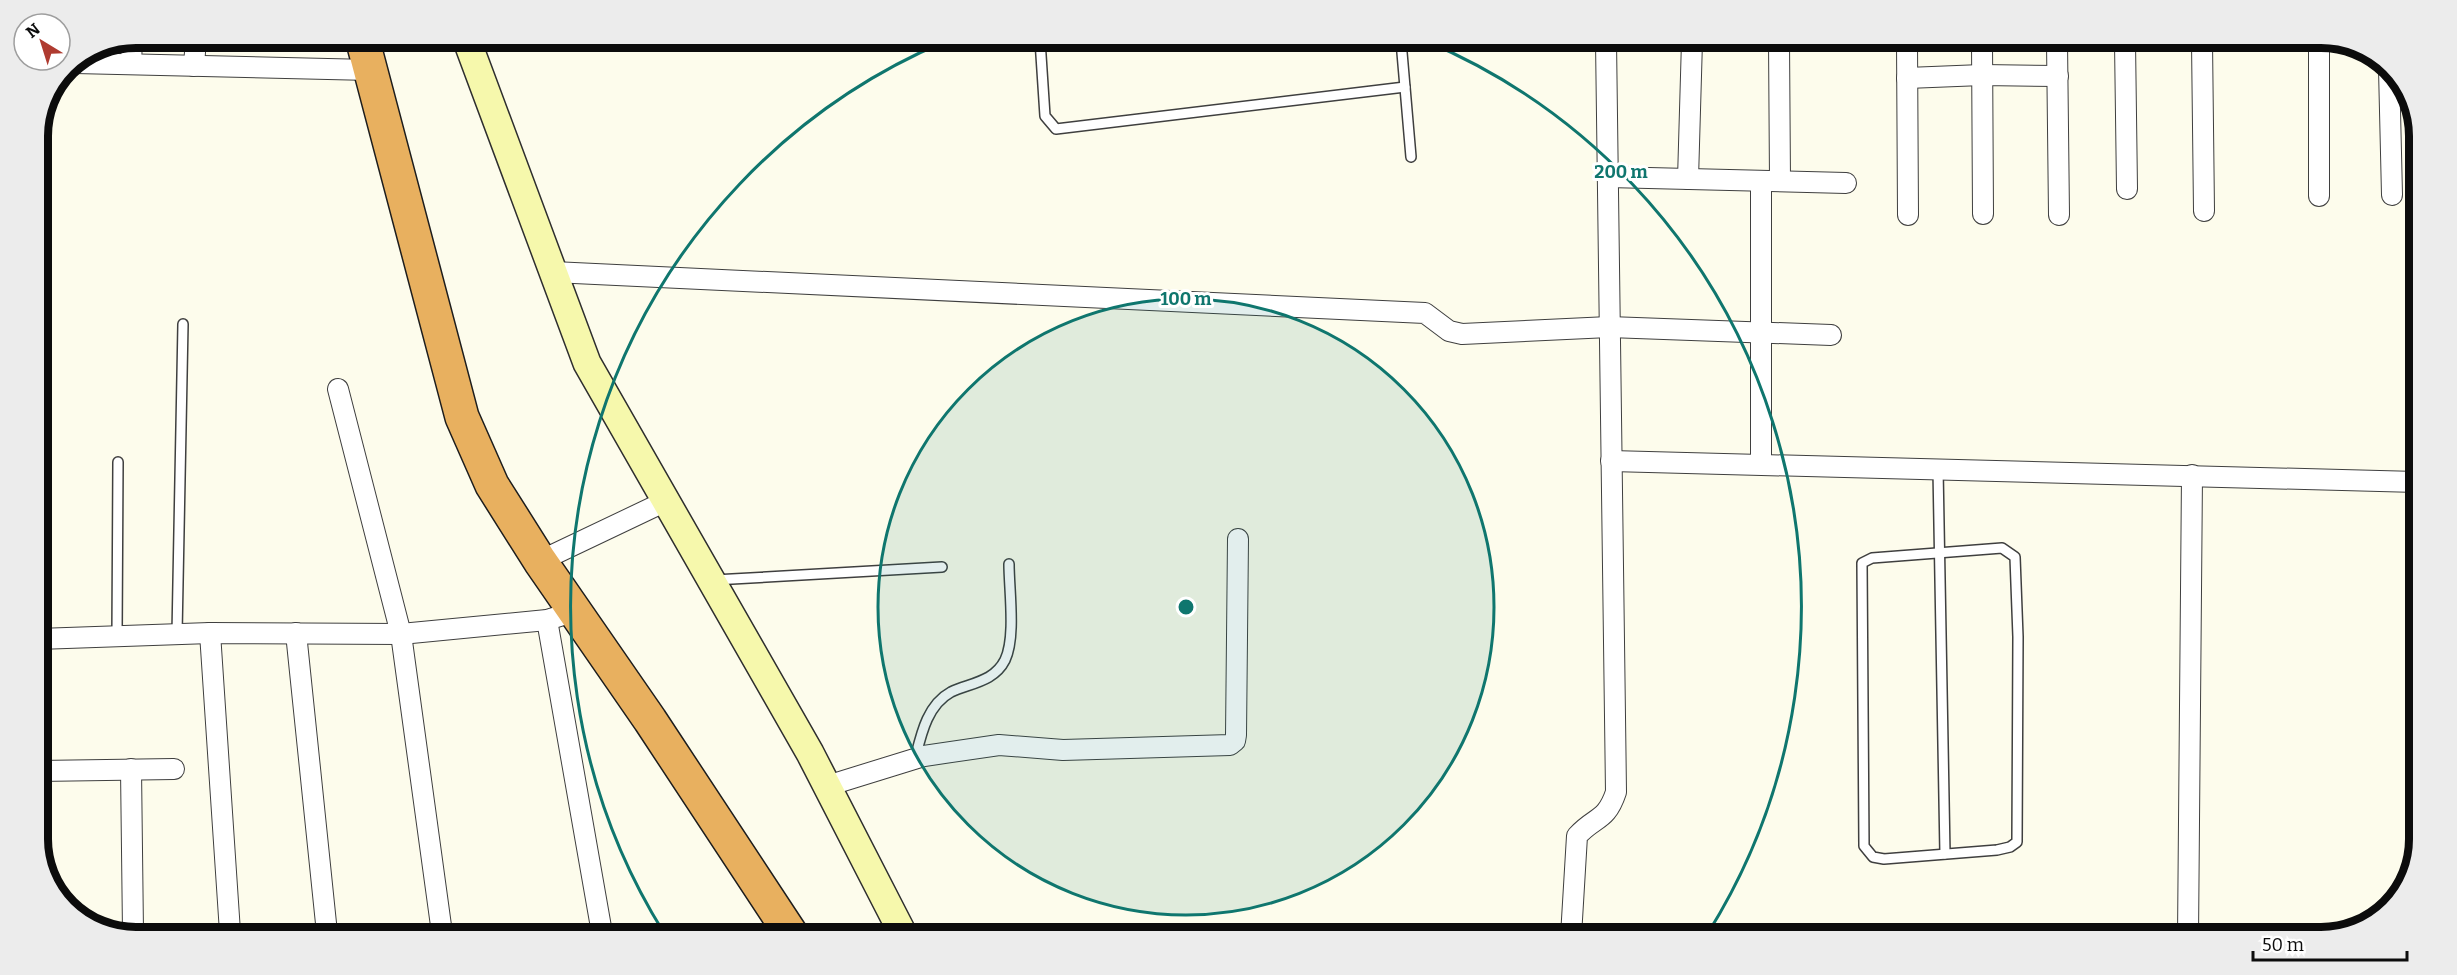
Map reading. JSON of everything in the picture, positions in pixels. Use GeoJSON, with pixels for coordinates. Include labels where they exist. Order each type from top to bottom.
{"type":"FeatureCollection","features":[{"type":"Feature","properties":{"kind":"highway"},"geometry":{"type":"LineString","coordinates":[[364,48],[462,417],[492,485],[540,561],[561,616],[786,927]]}},
{"type":"Feature","properties":{"kind":"street"},"geometry":{"type":"LineString","coordinates":[[194,66],[195,48]]}},
{"type":"Feature","properties":{"kind":"street"},"geometry":{"type":"LineString","coordinates":[[470,48],[587,363],[827,786],[899,927]]}},
{"type":"Feature","properties":{"kind":"street"},"geometry":{"type":"LineString","coordinates":[[1572,927],[1577,836],[1602,818],[1611,806],[1616,792],[1606,48]]}},
{"type":"Feature","properties":{"kind":"street"},"geometry":{"type":"LineString","coordinates":[[1688,179],[1692,48]]}},
{"type":"Feature","properties":{"kind":"street"},"geometry":{"type":"LineString","coordinates":[[1761,464],[1763,332],[1779,48]]}},
{"type":"Feature","properties":{"kind":"street"},"geometry":{"type":"LineString","coordinates":[[1907,48],[1908,215]]}},
{"type":"Feature","properties":{"kind":"street"},"geometry":{"type":"LineString","coordinates":[[1982,48],[1983,214]]}},
{"type":"Feature","properties":{"kind":"street"},"geometry":{"type":"LineString","coordinates":[[2057,48],[2059,215]]}},
{"type":"Feature","properties":{"kind":"street"},"geometry":{"type":"LineString","coordinates":[[2125,48],[2127,189]]}},
{"type":"Feature","properties":{"kind":"street"},"geometry":{"type":"LineString","coordinates":[[2202,48],[2204,211]]}},
{"type":"Feature","properties":{"kind":"street"},"geometry":{"type":"LineString","coordinates":[[2319,48],[2319,196]]}},
{"type":"Feature","properties":{"kind":"street"},"geometry":{"type":"LineString","coordinates":[[131,64],[132,49]]}},
{"type":"Feature","properties":{"kind":"street"},"geometry":{"type":"LineString","coordinates":[[87,63],[370,70]]}},
{"type":"Feature","properties":{"kind":"street"},"geometry":{"type":"LineString","coordinates":[[1907,78],[1982,75],[2058,76]]}},
{"type":"Feature","properties":{"kind":"street"},"geometry":{"type":"LineString","coordinates":[[2389,80],[2392,195]]}},
{"type":"Feature","properties":{"kind":"street"},"geometry":{"type":"LineString","coordinates":[[1608,177],[1846,183]]}},
{"type":"Feature","properties":{"kind":"street"},"geometry":{"type":"LineString","coordinates":[[553,273],[1425,314],[1449,332],[1462,334],[1609,327],[1831,335]]}},
{"type":"Feature","properties":{"kind":"street"},"geometry":{"type":"LineString","coordinates":[[338,389],[401,634],[441,927]]}},
{"type":"Feature","properties":{"kind":"street"},"geometry":{"type":"LineString","coordinates":[[1611,461],[2409,482]]}},
{"type":"Feature","properties":{"kind":"street"},"geometry":{"type":"LineString","coordinates":[[2188,927],[2192,475]]}},
{"type":"Feature","properties":{"kind":"street"},"geometry":{"type":"LineString","coordinates":[[540,561],[666,501]]}},
{"type":"Feature","properties":{"kind":"street"},"geometry":{"type":"LineString","coordinates":[[827,786],[915,759],[999,745],[1063,750],[1230,745],[1235,741],[1237,723],[1238,539]]}},
{"type":"Feature","properties":{"kind":"street"},"geometry":{"type":"LineString","coordinates":[[48,639],[210,633],[401,634],[561,616],[601,927]]}},
{"type":"Feature","properties":{"kind":"street"},"geometry":{"type":"LineString","coordinates":[[210,633],[230,927]]}},
{"type":"Feature","properties":{"kind":"street"},"geometry":{"type":"LineString","coordinates":[[296,633],[326,927]]}},
{"type":"Feature","properties":{"kind":"street"},"geometry":{"type":"LineString","coordinates":[[48,771],[174,769]]}},
{"type":"Feature","properties":{"kind":"street"},"geometry":{"type":"LineString","coordinates":[[131,770],[133,927]]}},
{"type":"Feature","properties":{"kind":"lane"},"geometry":{"type":"LineString","coordinates":[[1040,48],[1044,116],[1056,129],[1405,87]]}},
{"type":"Feature","properties":{"kind":"lane"},"geometry":{"type":"LineString","coordinates":[[1402,48],[1411,157]]}},
{"type":"Feature","properties":{"kind":"lane"},"geometry":{"type":"LineString","coordinates":[[177,634],[183,324]]}},
{"type":"Feature","properties":{"kind":"lane"},"geometry":{"type":"LineString","coordinates":[[117,636],[118,462]]}},
{"type":"Feature","properties":{"kind":"lane"},"geometry":{"type":"LineString","coordinates":[[1938,469],[1945,854]]}},
{"type":"Feature","properties":{"kind":"lane"},"geometry":{"type":"LineString","coordinates":[[2002,548],[2011,552],[2015,557],[2018,637],[2019,837],[2010,847],[1945,854],[1884,859],[1873,857],[1864,846],[1860,567],[1864,561],[1872,558],[2002,548]]}},
{"type":"Feature","properties":{"kind":"lane"},"geometry":{"type":"LineString","coordinates":[[915,759],[922,730],[937,704],[950,693],[982,681],[1005,660],[1010,640],[1009,564]]}},
{"type":"Feature","properties":{"kind":"lane"},"geometry":{"type":"LineString","coordinates":[[711,580],[942,567]]}}]}
